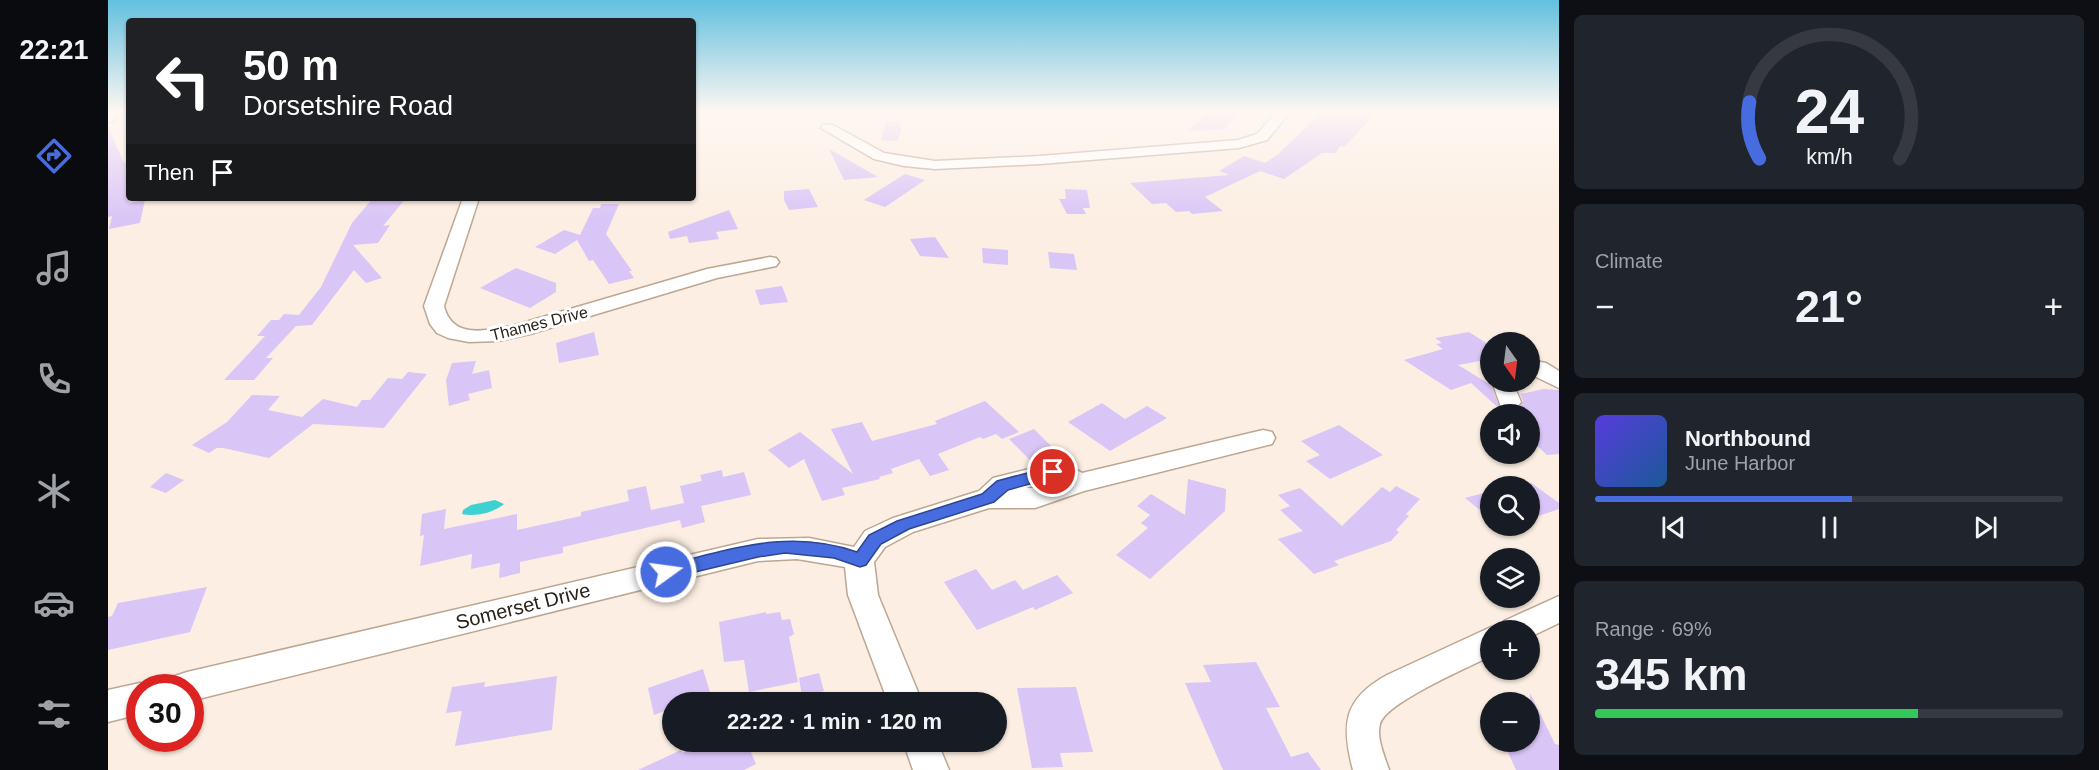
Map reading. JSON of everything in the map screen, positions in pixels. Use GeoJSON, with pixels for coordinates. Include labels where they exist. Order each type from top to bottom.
{"type":"FeatureCollection","features":[{"type":"Feature","properties":{"kind":"street"},"geometry":{"type":"LineString","coordinates":[[860,147],[893,160],[956,165],[1199,147]]}},
{"type":"Feature","properties":{"kind":"street","name":"Thames Drive"},"geometry":{"type":"LineString","coordinates":[[470,201],[434,306],[434,317],[441,326],[476,338],[513,333],[714,273],[770,262]]}},
{"type":"Feature","properties":{"kind":"street"},"geometry":{"type":"LineString","coordinates":[[1540,369],[1559,381]]}},
{"type":"Feature","properties":{"kind":"street"},"geometry":{"type":"LineString","coordinates":[[900,692],[863,595],[859,572],[860,560],[875,539],[903,525],[988,498],[1002,485],[1053,472],[1061,472],[1079,483],[1263,438]]}},
{"type":"Feature","properties":{"kind":"street","name":"Somerset Drive"},"geometry":{"type":"LineString","coordinates":[[204,683],[758,550],[785,546],[809,547],[834,551],[860,560]]}},
{"type":"Feature","properties":{"kind":"street"},"geometry":{"type":"LineString","coordinates":[[1536,620],[1559,609]]}},
{"type":"Feature","properties":{"kind":"street"},"geometry":{"type":"LineString","coordinates":[[1371,769],[1364,746],[1362,726],[1370,708],[1383,695],[1399,686],[1480,646]]}},
{"type":"Feature","properties":{"kind":"street"},"geometry":{"type":"LineString","coordinates":[[108,706],[126,702]]}},
{"type":"Feature","properties":{"kind":"street"},"geometry":{"type":"LineString","coordinates":[[924,752],[931,770]]}},
{"type":"Feature","properties":{"kind":"water"},"geometry":{"type":"Polygon","coordinates":[[[495,500],[504,504],[484,514],[462,514],[463,510],[471,505],[495,500]]]}},
{"type":"Feature","properties":{"kind":"building"},"geometry":{"type":"Polygon","coordinates":[[[108,147],[117,147],[124,163],[126,162],[126,201],[129,203],[145,201],[140,223],[109,229],[112,216],[108,217],[108,147]]]}},
{"type":"Feature","properties":{"kind":"building"},"geometry":{"type":"Polygon","coordinates":[[[1285,147],[1339,147],[1336,153],[1322,153],[1284,179],[1260,171],[1205,197],[1223,211],[1192,214],[1189,211],[1176,212],[1166,203],[1152,204],[1130,183],[1229,175],[1219,171],[1244,156],[1265,163],[1285,147]]]}},
{"type":"Feature","properties":{"kind":"building"},"geometry":{"type":"Polygon","coordinates":[[[829,149],[878,177],[844,180],[829,149]]]}},
{"type":"Feature","properties":{"kind":"building"},"geometry":{"type":"Polygon","coordinates":[[[905,174],[925,180],[885,207],[864,200],[905,174]]]}},
{"type":"Feature","properties":{"kind":"building"},"geometry":{"type":"Polygon","coordinates":[[[809,189],[818,207],[789,210],[784,200],[784,191],[809,189]]]}},
{"type":"Feature","properties":{"kind":"building"},"geometry":{"type":"Polygon","coordinates":[[[1065,189],[1087,190],[1090,208],[1083,208],[1086,214],[1067,214],[1059,199],[1066,199],[1065,189]]]}},
{"type":"Feature","properties":{"kind":"building"},"geometry":{"type":"Polygon","coordinates":[[[370,201],[404,201],[383,226],[390,225],[378,243],[353,245],[382,278],[366,283],[354,270],[312,325],[296,326],[266,358],[273,358],[254,380],[224,380],[265,336],[257,336],[271,320],[279,320],[284,314],[299,315],[321,287],[352,223],[370,201]]]}},
{"type":"Feature","properties":{"kind":"building"},"geometry":{"type":"Polygon","coordinates":[[[601,204],[619,204],[606,234],[632,271],[629,271],[634,278],[609,284],[593,260],[589,261],[577,240],[555,254],[535,247],[564,230],[580,235],[593,208],[600,208],[601,204]]]}},
{"type":"Feature","properties":{"kind":"building"},"geometry":{"type":"Polygon","coordinates":[[[729,210],[738,229],[716,232],[719,239],[689,243],[687,236],[670,239],[668,232],[729,210]]]}},
{"type":"Feature","properties":{"kind":"building"},"geometry":{"type":"Polygon","coordinates":[[[935,237],[949,258],[920,256],[910,239],[935,237]]]}},
{"type":"Feature","properties":{"kind":"building"},"geometry":{"type":"Polygon","coordinates":[[[982,248],[1008,250],[1008,265],[983,263],[982,248]]]}},
{"type":"Feature","properties":{"kind":"building"},"geometry":{"type":"Polygon","coordinates":[[[1048,252],[1074,254],[1077,270],[1050,268],[1048,252]]]}},
{"type":"Feature","properties":{"kind":"building"},"geometry":{"type":"Polygon","coordinates":[[[516,268],[556,283],[556,292],[530,308],[480,288],[516,268]]]}},
{"type":"Feature","properties":{"kind":"building"},"geometry":{"type":"Polygon","coordinates":[[[782,286],[788,302],[760,305],[755,290],[782,286]]]}},
{"type":"Feature","properties":{"kind":"building"},"geometry":{"type":"Polygon","coordinates":[[[594,332],[599,355],[559,363],[556,343],[594,332]]]}},
{"type":"Feature","properties":{"kind":"building"},"geometry":{"type":"Polygon","coordinates":[[[1469,332],[1480,339],[1480,361],[1458,365],[1480,378],[1480,391],[1471,383],[1451,390],[1404,360],[1443,349],[1436,344],[1442,343],[1435,338],[1469,332]]]}},
{"type":"Feature","properties":{"kind":"building"},"geometry":{"type":"Polygon","coordinates":[[[476,361],[472,374],[489,370],[492,388],[468,394],[470,400],[449,406],[446,380],[452,363],[476,361]]]}},
{"type":"Feature","properties":{"kind":"building"},"geometry":{"type":"Polygon","coordinates":[[[408,372],[427,374],[384,428],[313,424],[269,458],[223,448],[217,448],[209,453],[192,445],[227,422],[252,395],[280,396],[268,410],[302,417],[323,399],[357,407],[362,400],[370,400],[388,378],[402,379],[408,372]]]}},
{"type":"Feature","properties":{"kind":"building"},"geometry":{"type":"Polygon","coordinates":[[[1544,389],[1559,390],[1559,454],[1547,455],[1540,448],[1540,404],[1521,404],[1523,401],[1520,394],[1540,392],[1544,389]]]}},
{"type":"Feature","properties":{"kind":"building"},"geometry":{"type":"Polygon","coordinates":[[[1481,392],[1494,392],[1498,404],[1494,404],[1481,392]]]}},
{"type":"Feature","properties":{"kind":"building"},"geometry":{"type":"Polygon","coordinates":[[[985,401],[1019,432],[1002,439],[996,434],[983,439],[980,437],[938,454],[949,470],[930,476],[919,459],[891,469],[893,473],[879,477],[880,479],[842,488],[845,495],[822,501],[804,459],[789,468],[768,450],[800,432],[853,474],[831,429],[862,422],[872,441],[937,424],[935,421],[985,401]]]}},
{"type":"Feature","properties":{"kind":"building"},"geometry":{"type":"Polygon","coordinates":[[[1102,403],[1125,419],[1147,406],[1167,418],[1110,451],[1068,422],[1102,403]]]}},
{"type":"Feature","properties":{"kind":"building"},"geometry":{"type":"Polygon","coordinates":[[[1339,425],[1383,455],[1330,479],[1306,461],[1320,455],[1301,441],[1339,425]]]}},
{"type":"Feature","properties":{"kind":"building"},"geometry":{"type":"Polygon","coordinates":[[[1034,429],[1055,450],[1030,460],[1009,439],[1034,429]]]}},
{"type":"Feature","properties":{"kind":"building"},"geometry":{"type":"Polygon","coordinates":[[[722,470],[723,477],[744,472],[751,495],[701,506],[705,522],[682,528],[680,520],[563,547],[563,553],[520,562],[520,573],[499,578],[500,563],[471,569],[472,554],[420,566],[424,535],[420,536],[422,514],[446,509],[444,529],[517,514],[517,530],[581,516],[581,512],[629,501],[627,490],[646,486],[651,510],[684,503],[680,486],[702,481],[700,475],[722,470]]]}},
{"type":"Feature","properties":{"kind":"building"},"geometry":{"type":"Polygon","coordinates":[[[166,473],[184,480],[166,493],[150,487],[166,473]]]}},
{"type":"Feature","properties":{"kind":"building"},"geometry":{"type":"Polygon","coordinates":[[[1188,479],[1226,489],[1225,511],[1150,579],[1116,555],[1148,528],[1141,523],[1150,515],[1137,506],[1151,494],[1185,515],[1188,479]]]}},
{"type":"Feature","properties":{"kind":"building"},"geometry":{"type":"Polygon","coordinates":[[[1396,486],[1420,499],[1406,514],[1409,516],[1396,530],[1399,532],[1391,541],[1334,561],[1339,565],[1314,574],[1278,539],[1303,531],[1280,510],[1290,506],[1278,495],[1300,488],[1342,526],[1382,487],[1390,492],[1396,486]]]}},
{"type":"Feature","properties":{"kind":"building"},"geometry":{"type":"Polygon","coordinates":[[[1540,489],[1559,503],[1559,509],[1540,516],[1540,489]]]}},
{"type":"Feature","properties":{"kind":"building"},"geometry":{"type":"Polygon","coordinates":[[[1480,494],[1480,510],[1465,498],[1480,494]]]}},
{"type":"Feature","properties":{"kind":"building"},"geometry":{"type":"Polygon","coordinates":[[[976,569],[992,590],[1015,580],[1023,590],[1057,575],[1073,593],[1035,610],[1033,607],[977,630],[944,582],[976,569]]]}},
{"type":"Feature","properties":{"kind":"building"},"geometry":{"type":"Polygon","coordinates":[[[207,587],[190,632],[108,650],[108,617],[112,616],[118,603],[207,587]]]}},
{"type":"Feature","properties":{"kind":"building"},"geometry":{"type":"Polygon","coordinates":[[[766,612],[766,614],[780,612],[782,620],[790,619],[794,634],[789,637],[798,682],[749,692],[744,660],[724,662],[719,622],[766,612]]]}},
{"type":"Feature","properties":{"kind":"building"},"geometry":{"type":"Polygon","coordinates":[[[1256,662],[1280,707],[1266,708],[1291,757],[1308,752],[1321,770],[1223,770],[1185,683],[1211,682],[1203,665],[1256,662]]]}},
{"type":"Feature","properties":{"kind":"building"},"geometry":{"type":"Polygon","coordinates":[[[703,669],[710,692],[662,692],[662,712],[654,715],[648,688],[703,669]]]}},
{"type":"Feature","properties":{"kind":"building"},"geometry":{"type":"Polygon","coordinates":[[[819,673],[824,691],[801,692],[799,678],[819,673]]]}},
{"type":"Feature","properties":{"kind":"building"},"geometry":{"type":"Polygon","coordinates":[[[557,676],[552,730],[455,746],[462,711],[446,713],[452,687],[485,682],[484,687],[557,676]]]}},
{"type":"Feature","properties":{"kind":"building"},"geometry":{"type":"Polygon","coordinates":[[[1076,687],[1093,752],[1060,753],[1063,767],[1032,768],[1017,688],[1076,687]]]}},
{"type":"Feature","properties":{"kind":"building"},"geometry":{"type":"Polygon","coordinates":[[[1540,713],[1555,744],[1559,745],[1559,770],[1516,770],[1508,752],[1540,752],[1540,713]]]}},
{"type":"Feature","properties":{"kind":"building"},"geometry":{"type":"Polygon","coordinates":[[[677,752],[751,752],[756,764],[744,770],[638,770],[677,752]]]}},
{"type":"Feature","properties":{"kind":"route"},"geometry":{"type":"LineString","coordinates":[[666,572],[758,550],[785,546],[834,551],[860,560],[875,539],[903,525],[988,498],[1002,485],[1053,472]]}}]}
